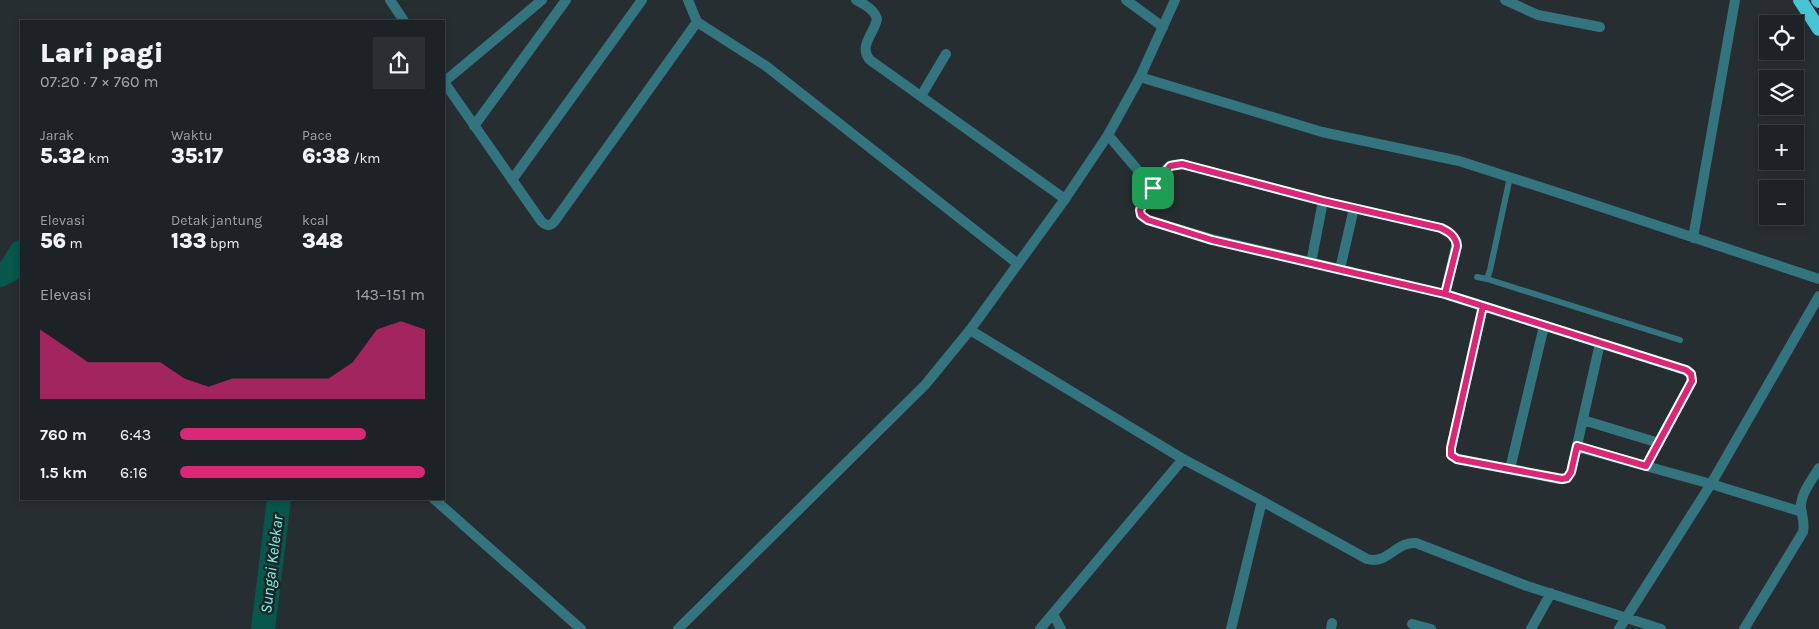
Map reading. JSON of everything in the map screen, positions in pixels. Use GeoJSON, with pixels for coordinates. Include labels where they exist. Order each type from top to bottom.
{"type":"FeatureCollection","features":[{"type":"Feature","properties":{"kind":"highway"},"geometry":{"type":"LineString","coordinates":[[1800,0],[1819,29]]}},
{"type":"Feature","properties":{"kind":"street"},"geometry":{"type":"LineString","coordinates":[[390,0],[403,20]]}},
{"type":"Feature","properties":{"kind":"street"},"geometry":{"type":"LineString","coordinates":[[445,81],[542,0]]}},
{"type":"Feature","properties":{"kind":"street"},"geometry":{"type":"LineString","coordinates":[[474,126],[566,0]]}},
{"type":"Feature","properties":{"kind":"street"},"geometry":{"type":"LineString","coordinates":[[512,180],[642,0]]}},
{"type":"Feature","properties":{"kind":"street"},"geometry":{"type":"LineString","coordinates":[[688,0],[696,22],[766,66],[1018,264]]}},
{"type":"Feature","properties":{"kind":"street"},"geometry":{"type":"LineString","coordinates":[[856,0],[870,8],[875,13],[877,19],[866,45],[865,51],[867,56],[1066,199]]}},
{"type":"Feature","properties":{"kind":"street"},"geometry":{"type":"LineString","coordinates":[[1126,0],[1163,27]]}},
{"type":"Feature","properties":{"kind":"street"},"geometry":{"type":"LineString","coordinates":[[678,629],[924,385],[970,330],[1066,199],[1108,135],[1140,77],[1175,0]]}},
{"type":"Feature","properties":{"kind":"street"},"geometry":{"type":"LineString","coordinates":[[1505,0],[1538,15],[1600,27]]}},
{"type":"Feature","properties":{"kind":"street"},"geometry":{"type":"LineString","coordinates":[[1693,238],[1735,0]]}},
{"type":"Feature","properties":{"kind":"street"},"geometry":{"type":"LineString","coordinates":[[445,83],[541,221],[545,225],[552,224],[696,22]]}},
{"type":"Feature","properties":{"kind":"street"},"geometry":{"type":"LineString","coordinates":[[921,96],[946,54]]}},
{"type":"Feature","properties":{"kind":"street"},"geometry":{"type":"LineString","coordinates":[[1140,77],[1322,132],[1460,161],[1819,279]]}},
{"type":"Feature","properties":{"kind":"street"},"geometry":{"type":"LineString","coordinates":[[1108,135],[1153,188]]}},
{"type":"Feature","properties":{"kind":"street"},"geometry":{"type":"LineString","coordinates":[[1445,294],[1457,246],[1455,239],[1449,232],[1441,228],[1323,201],[1182,164],[1170,166],[1153,188],[1140,210],[1141,215],[1148,220],[1212,240],[1445,294],[1686,370],[1691,374],[1692,381],[1646,466]]}},
{"type":"Feature","properties":{"kind":"street"},"geometry":{"type":"LineString","coordinates":[[1311,263],[1323,201]]}},
{"type":"Feature","properties":{"kind":"street"},"geometry":{"type":"LineString","coordinates":[[1340,269],[1354,208]]}},
{"type":"Feature","properties":{"kind":"street"},"geometry":{"type":"LineString","coordinates":[[1619,629],[1711,484],[1819,296]]}},
{"type":"Feature","properties":{"kind":"street"},"geometry":{"type":"LineString","coordinates":[[1483,306],[1451,453],[1457,459],[1564,479],[1571,472],[1600,343]]}},
{"type":"Feature","properties":{"kind":"street"},"geometry":{"type":"LineString","coordinates":[[1510,470],[1544,326]]}},
{"type":"Feature","properties":{"kind":"street"},"geometry":{"type":"LineString","coordinates":[[970,330],[1183,459],[1370,560],[1381,560],[1410,542],[1416,543],[1513,581],[1661,629]]}},
{"type":"Feature","properties":{"kind":"street"},"geometry":{"type":"LineString","coordinates":[[1583,420],[1659,443]]}},
{"type":"Feature","properties":{"kind":"street"},"geometry":{"type":"LineString","coordinates":[[1577,446],[1802,512]]}},
{"type":"Feature","properties":{"kind":"street"},"geometry":{"type":"LineString","coordinates":[[1040,629],[1183,459]]}},
{"type":"Feature","properties":{"kind":"street"},"geometry":{"type":"LineString","coordinates":[[1744,629],[1803,532],[1804,522],[1801,503],[1819,468]]}},
{"type":"Feature","properties":{"kind":"street"},"geometry":{"type":"LineString","coordinates":[[435,500],[581,629]]}},
{"type":"Feature","properties":{"kind":"street"},"geometry":{"type":"LineString","coordinates":[[1230,629],[1262,500]]}},
{"type":"Feature","properties":{"kind":"street"},"geometry":{"type":"LineString","coordinates":[[1531,629],[1551,593]]}},
{"type":"Feature","properties":{"kind":"street"},"geometry":{"type":"LineString","coordinates":[[1053,614],[1061,629]]}},
{"type":"Feature","properties":{"kind":"street"},"geometry":{"type":"LineString","coordinates":[[1412,624],[1431,629]]}},
{"type":"Feature","properties":{"kind":"lane"},"geometry":{"type":"LineString","coordinates":[[1487,279],[1510,177]]}},
{"type":"Feature","properties":{"kind":"lane"},"geometry":{"type":"LineString","coordinates":[[1477,277],[1680,340]]}},
{"type":"Feature","properties":{"kind":"waterway","name":"Sungai Kelekar"},"geometry":{"type":"LineString","coordinates":[[0,275],[10,270],[20,254]]}},
{"type":"Feature","properties":{"kind":"waterway","name":"Sungai Kelekar"},"geometry":{"type":"LineString","coordinates":[[263,629],[279,500]]}},
{"type":"Feature","properties":{"kind":"route"},"geometry":{"type":"LineString","coordinates":[[1153,188],[1140,210],[1140,214],[1148,220],[1212,240],[1445,294],[1686,370],[1691,374],[1692,381],[1646,466],[1577,446],[1571,472],[1567,478],[1562,479],[1457,459],[1451,455],[1451,448],[1483,306],[1445,294],[1457,246],[1457,242],[1449,232],[1441,228],[1323,201],[1182,164],[1173,164],[1167,168],[1153,188]]}}]}
